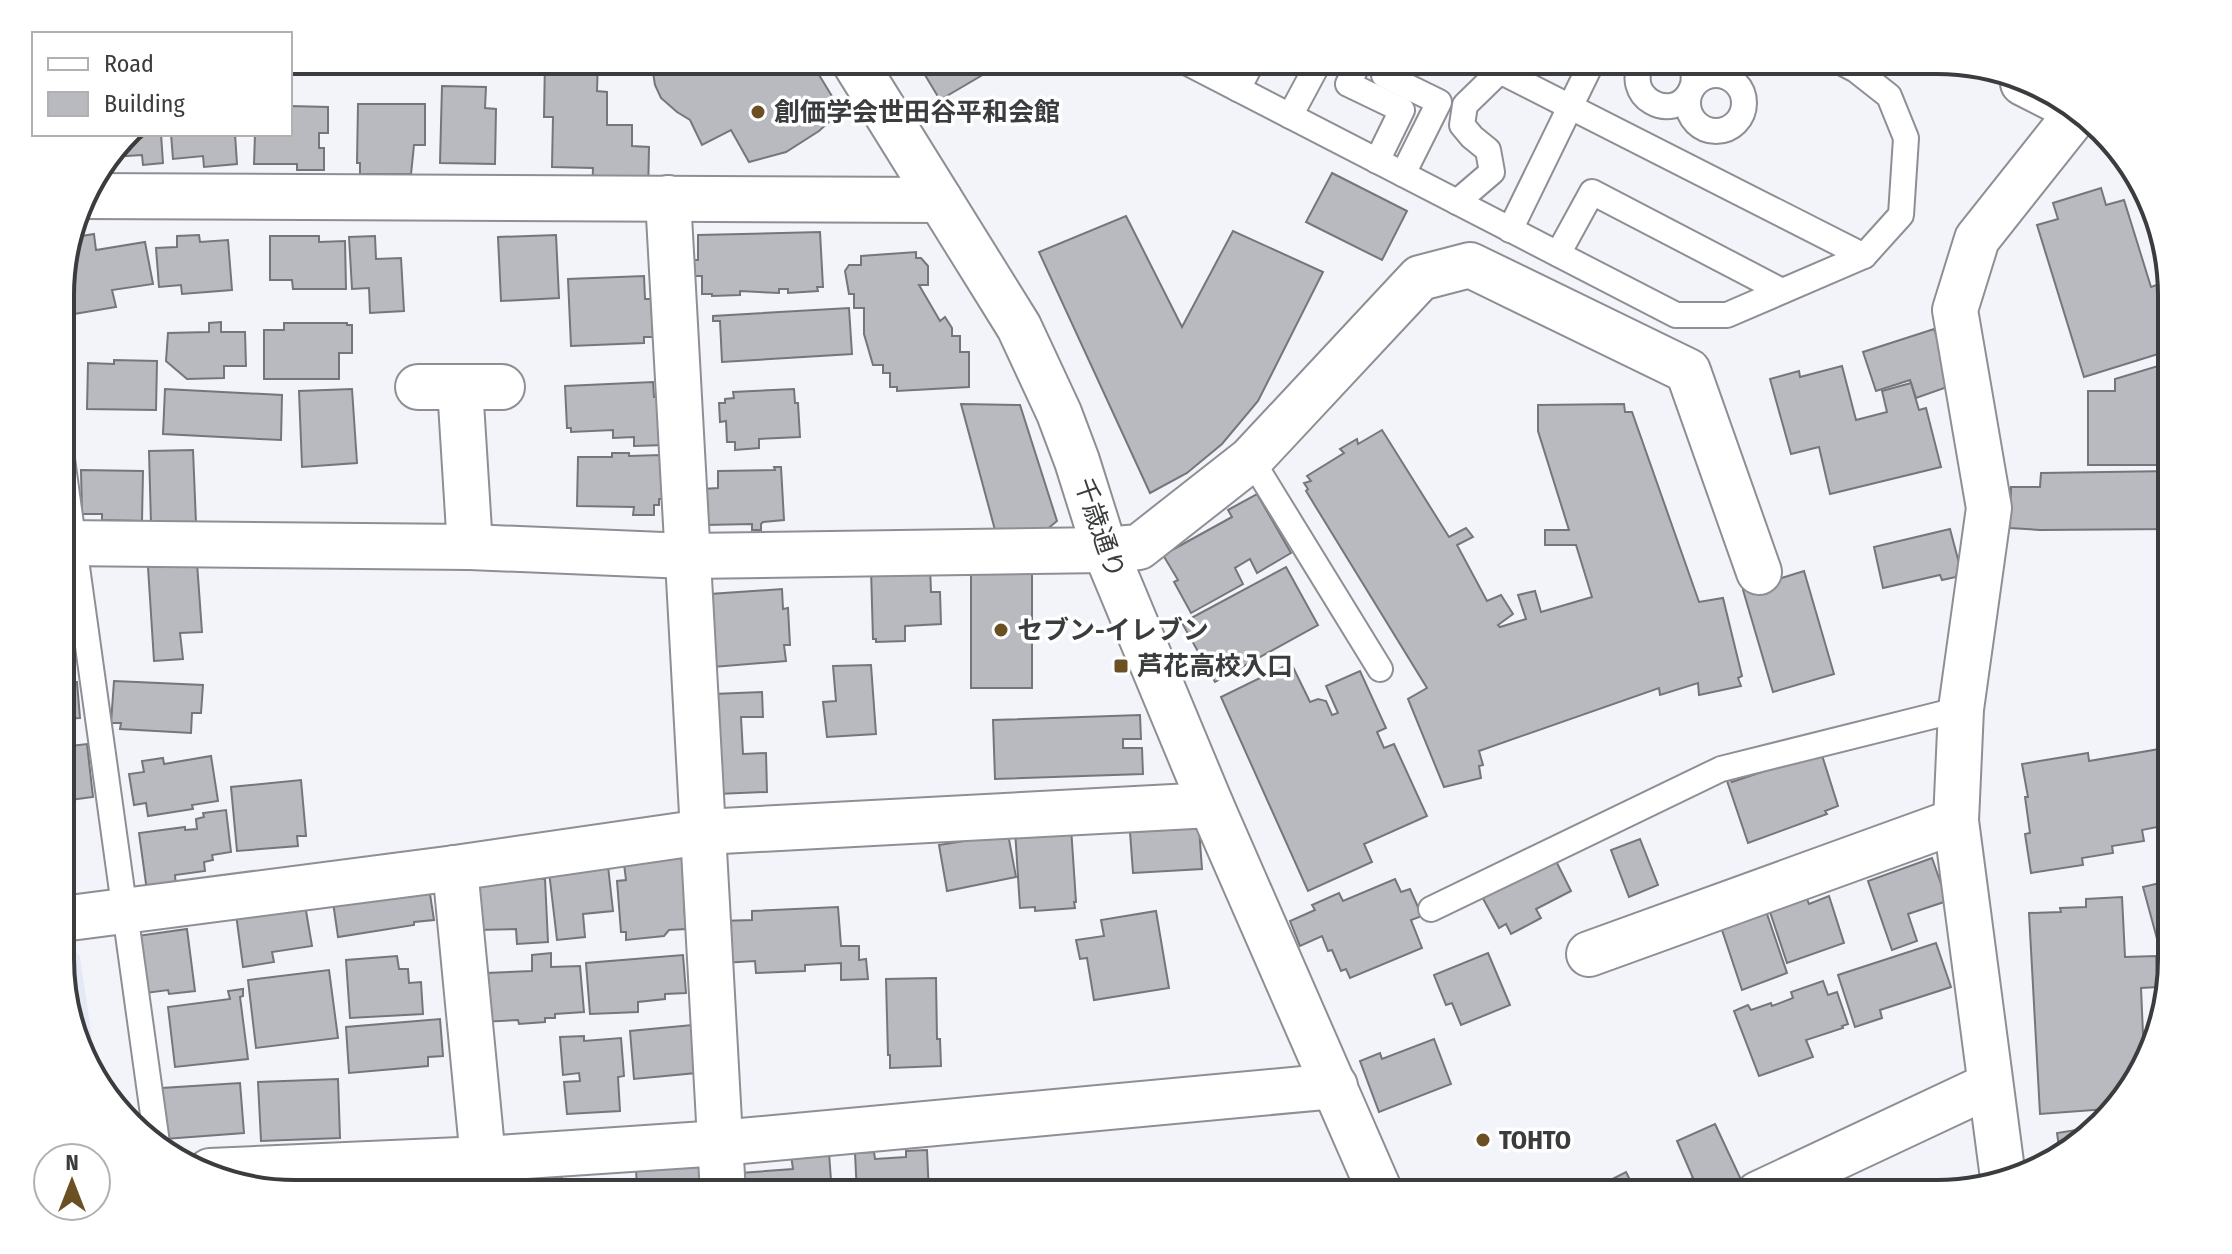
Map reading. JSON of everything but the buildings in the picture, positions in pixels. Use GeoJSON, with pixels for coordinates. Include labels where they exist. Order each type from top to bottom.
{"type":"FeatureCollection","features":[{"type":"Feature","properties":{"kind":"street","name":"千歳通り"},"geometry":{"type":"LineString","coordinates":[[862,74],[1019,327],[1039,366],[1077,461],[1105,550],[1211,805],[1375,1180]]}},
{"type":"Feature","properties":{"kind":"street"},"geometry":{"type":"LineString","coordinates":[[2002,1170],[1956,821],[1961,709],[1989,508],[1955,310],[1977,239],[2071,120]]}},
{"type":"Feature","properties":{"kind":"street"},"geometry":{"type":"LineString","coordinates":[[98,196],[940,200]]}},
{"type":"Feature","properties":{"kind":"street"},"geometry":{"type":"LineString","coordinates":[[668,198],[722,1180]]}},
{"type":"Feature","properties":{"kind":"street"},"geometry":{"type":"LineString","coordinates":[[74,543],[470,547],[687,556],[1139,547],[1251,459],[1420,278],[1470,265],[1688,371],[1759,572]]}},
{"type":"Feature","properties":{"kind":"street"},"geometry":{"type":"LineString","coordinates":[[460,387],[470,547]]}},
{"type":"Feature","properties":{"kind":"street"},"geometry":{"type":"LineString","coordinates":[[74,918],[703,832],[1211,805]]}},
{"type":"Feature","properties":{"kind":"street"},"geometry":{"type":"LineString","coordinates":[[1589,954],[1956,821]]}},
{"type":"Feature","properties":{"kind":"street"},"geometry":{"type":"LineString","coordinates":[[455,868],[483,1159]]}},
{"type":"Feature","properties":{"kind":"street"},"geometry":{"type":"LineString","coordinates":[[1788,1180],[1990,1085]]}},
{"type":"Feature","properties":{"kind":"street"},"geometry":{"type":"LineString","coordinates":[[232,1170],[483,1159],[720,1143],[1335,1086]]}},
{"type":"Feature","properties":{"kind":"lane"},"geometry":{"type":"LineString","coordinates":[[1209,74],[1676,315],[1727,315],[1864,256],[1901,215],[1906,138],[1889,96],[1861,74]]}},
{"type":"Feature","properties":{"kind":"lane"},"geometry":{"type":"LineString","coordinates":[[1238,89],[1246,74]]}},
{"type":"Feature","properties":{"kind":"lane"},"geometry":{"type":"LineString","coordinates":[[1290,116],[1312,74]]}},
{"type":"Feature","properties":{"kind":"lane"},"geometry":{"type":"LineString","coordinates":[[1353,74],[1348,84],[1402,110],[1377,161]]}},
{"type":"Feature","properties":{"kind":"lane"},"geometry":{"type":"LineString","coordinates":[[1384,74],[1439,102],[1403,174]]}},
{"type":"Feature","properties":{"kind":"lane"},"geometry":{"type":"LineString","coordinates":[[1457,202],[1492,172],[1488,150],[1462,125],[1465,105],[1497,74]]}},
{"type":"Feature","properties":{"kind":"lane"},"geometry":{"type":"LineString","coordinates":[[1506,74],[1864,256]]}},
{"type":"Feature","properties":{"kind":"lane"},"geometry":{"type":"LineString","coordinates":[[1510,230],[1586,74]]}},
{"type":"Feature","properties":{"kind":"lane"},"geometry":{"type":"LineString","coordinates":[[1638,74],[1641,92],[1656,105],[1674,105],[1683,101],[1696,82],[1716,74]]}},
{"type":"Feature","properties":{"kind":"lane"},"geometry":{"type":"LineString","coordinates":[[1693,74],[1687,100],[1691,118],[1697,125],[1714,131],[1732,126],[1743,111],[1742,92],[1735,74]]}},
{"type":"Feature","properties":{"kind":"lane"},"geometry":{"type":"LineString","coordinates":[[1558,254],[1592,192],[1782,291]]}},
{"type":"Feature","properties":{"kind":"lane"},"geometry":{"type":"LineString","coordinates":[[1251,459],[1380,669]]}},
{"type":"Feature","properties":{"kind":"lane"},"geometry":{"type":"LineString","coordinates":[[74,582],[155,1130]]}},
{"type":"Feature","properties":{"kind":"lane"},"geometry":{"type":"LineString","coordinates":[[1431,909],[1721,769],[1961,709]]}},
{"type":"Feature","properties":{"kind":"shaded area"},"geometry":{"type":"Polygon","coordinates":[[[74,951],[80,956],[93,1048],[78,1002],[74,951]]]}},
{"type":"Feature","properties":{"kind":"place","name":"創価学会世田谷平和会館"},"geometry":{"type":"Point","coordinates":[758,112]}},
{"type":"Feature","properties":{"kind":"place","name":"セブン-イレブン"},"geometry":{"type":"Point","coordinates":[1001,630]}},
{"type":"Feature","properties":{"kind":"place","name":"芦花高校入口"},"geometry":{"type":"Point","coordinates":[1121,666]}},
{"type":"Feature","properties":{"kind":"place","name":"TOHTO"},"geometry":{"type":"Point","coordinates":[1483,1140]}}]}
